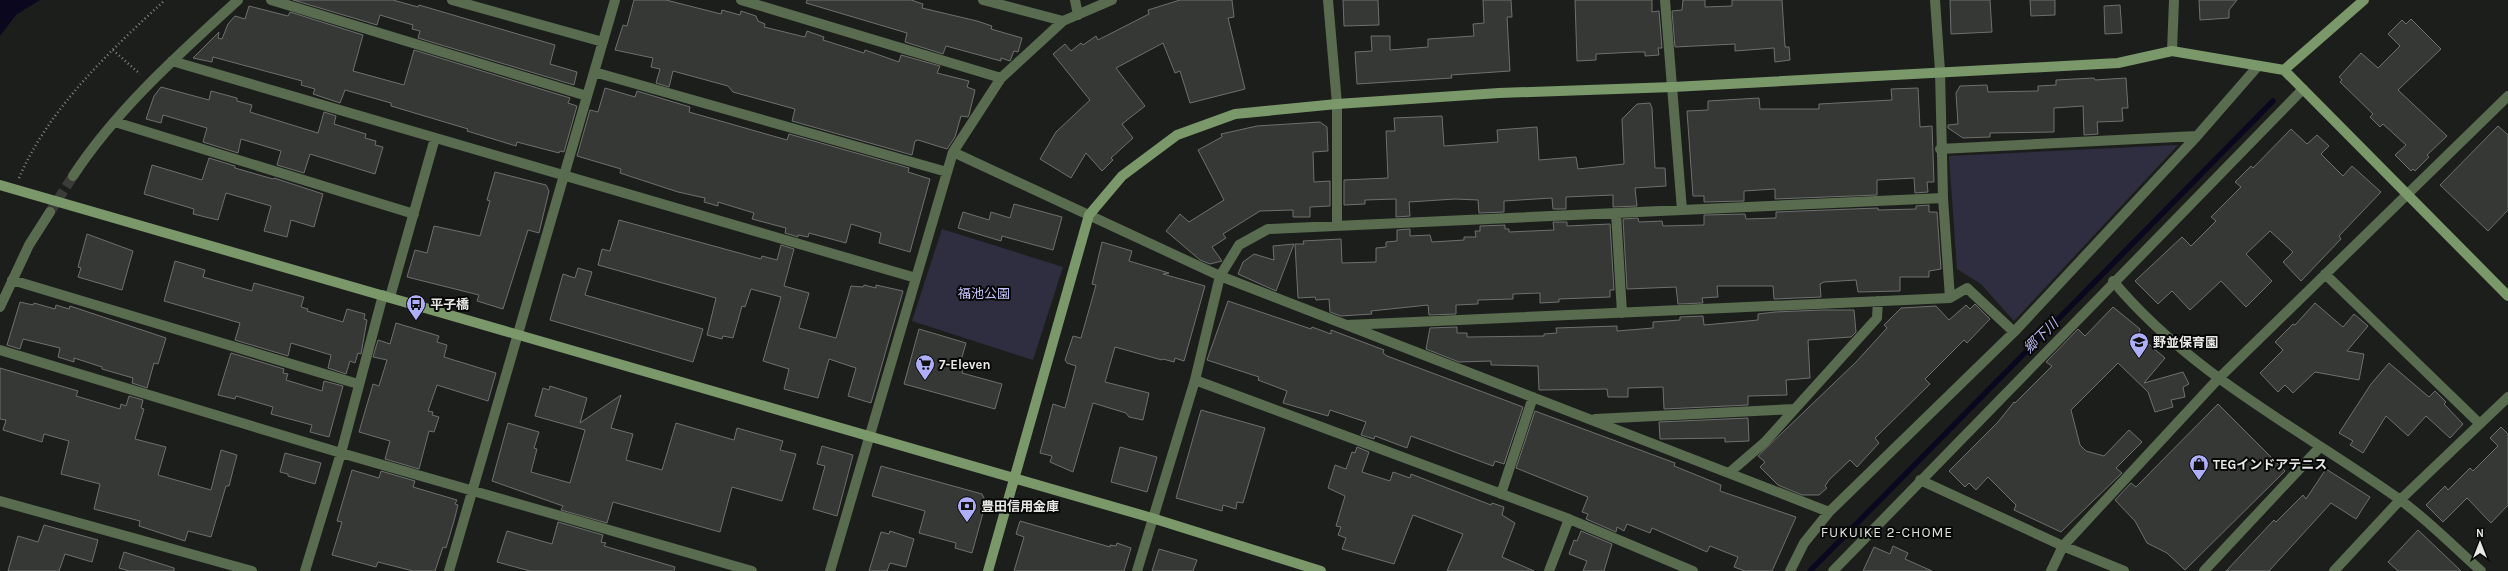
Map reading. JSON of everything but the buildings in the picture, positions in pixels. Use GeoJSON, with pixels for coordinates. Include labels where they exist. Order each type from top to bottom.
{"type":"FeatureCollection","features":[{"type":"Feature","properties":{"kind":"street"},"geometry":{"type":"LineString","coordinates":[[73,176],[90,150],[172,61],[238,0]]}},
{"type":"Feature","properties":{"kind":"street"},"geometry":{"type":"LineString","coordinates":[[271,0],[587,96]]}},
{"type":"Feature","properties":{"kind":"street"},"geometry":{"type":"LineString","coordinates":[[452,0],[603,42]]}},
{"type":"Feature","properties":{"kind":"street"},"geometry":{"type":"LineString","coordinates":[[449,571],[615,0]]}},
{"type":"Feature","properties":{"kind":"street"},"geometry":{"type":"LineString","coordinates":[[741,0],[1001,78]]}},
{"type":"Feature","properties":{"kind":"street"},"geometry":{"type":"LineString","coordinates":[[983,0],[1064,21]]}},
{"type":"Feature","properties":{"kind":"street"},"geometry":{"type":"LineString","coordinates":[[1075,0],[1078,15]]}},
{"type":"Feature","properties":{"kind":"street"},"geometry":{"type":"LineString","coordinates":[[830,571],[953,152],[1001,78],[1064,21],[1112,0]]}},
{"type":"Feature","properties":{"kind":"street"},"geometry":{"type":"LineString","coordinates":[[1328,0],[1337,104],[1337,226]]}},
{"type":"Feature","properties":{"kind":"street"},"geometry":{"type":"LineString","coordinates":[[1665,0],[1682,210]]}},
{"type":"Feature","properties":{"kind":"street"},"geometry":{"type":"LineString","coordinates":[[1935,0],[1940,71],[1940,149],[1950,298]]}},
{"type":"Feature","properties":{"kind":"street"},"geometry":{"type":"LineString","coordinates":[[2172,51],[2174,0]]}},
{"type":"Feature","properties":{"kind":"street"},"geometry":{"type":"LineString","coordinates":[[2284,70],[2364,0]]}},
{"type":"Feature","properties":{"kind":"street"},"geometry":{"type":"LineString","coordinates":[[988,571],[1089,215],[1122,176],[1177,135],[1235,114],[1337,104],[1499,93],[1673,87],[1940,71],[2118,63],[2172,51],[2284,70],[2508,296]]}},
{"type":"Feature","properties":{"kind":"street"},"geometry":{"type":"LineString","coordinates":[[172,61],[916,278]]}},
{"type":"Feature","properties":{"kind":"street"},"geometry":{"type":"LineString","coordinates":[[1790,571],[1804,543],[1829,512],[2014,332],[2197,136],[2258,66]]}},
{"type":"Feature","properties":{"kind":"street"},"geometry":{"type":"LineString","coordinates":[[594,72],[947,172]]}},
{"type":"Feature","properties":{"kind":"street"},"geometry":{"type":"LineString","coordinates":[[1833,571],[2113,282],[2303,89]]}},
{"type":"Feature","properties":{"kind":"street"},"geometry":{"type":"LineString","coordinates":[[2050,571],[2063,546],[2218,379],[2508,96]]}},
{"type":"Feature","properties":{"kind":"street"},"geometry":{"type":"LineString","coordinates":[[115,122],[414,214]]}},
{"type":"Feature","properties":{"kind":"street"},"geometry":{"type":"LineString","coordinates":[[1940,149],[2197,136]]}},
{"type":"Feature","properties":{"kind":"street"},"geometry":{"type":"LineString","coordinates":[[305,571],[340,452],[358,384],[414,214],[435,138]]}},
{"type":"Feature","properties":{"kind":"street"},"geometry":{"type":"LineString","coordinates":[[953,152],[1220,276],[1829,512]]}},
{"type":"Feature","properties":{"kind":"street"},"geometry":{"type":"LineString","coordinates":[[2,185],[1152,518],[1321,571]]}},
{"type":"Feature","properties":{"kind":"street"},"geometry":{"type":"LineString","coordinates":[[1137,571],[1195,380],[1220,276],[1239,245],[1268,229],[1943,198]]}},
{"type":"Feature","properties":{"kind":"street"},"geometry":{"type":"LineString","coordinates":[[0,307],[29,245],[50,212]]}},
{"type":"Feature","properties":{"kind":"street"},"geometry":{"type":"LineString","coordinates":[[1616,213],[1622,313]]}},
{"type":"Feature","properties":{"kind":"street"},"geometry":{"type":"LineString","coordinates":[[2325,274],[2480,424]]}},
{"type":"Feature","properties":{"kind":"street"},"geometry":{"type":"LineString","coordinates":[[12,280],[358,384]]}},
{"type":"Feature","properties":{"kind":"street"},"geometry":{"type":"LineString","coordinates":[[2113,282],[2130,302],[2218,379],[2400,500],[2481,571]]}},
{"type":"Feature","properties":{"kind":"street"},"geometry":{"type":"LineString","coordinates":[[1347,325],[1950,298],[1967,288],[2014,332]]}},
{"type":"Feature","properties":{"kind":"street"},"geometry":{"type":"LineString","coordinates":[[1730,473],[1765,442],[1876,318],[1878,301]]}},
{"type":"Feature","properties":{"kind":"street"},"geometry":{"type":"LineString","coordinates":[[0,350],[340,452],[473,489],[752,571]]}},
{"type":"Feature","properties":{"kind":"street"},"geometry":{"type":"LineString","coordinates":[[1195,380],[1570,519],[1693,571]]}},
{"type":"Feature","properties":{"kind":"street"},"geometry":{"type":"LineString","coordinates":[[1502,494],[1533,397]]}},
{"type":"Feature","properties":{"kind":"street"},"geometry":{"type":"LineString","coordinates":[[2334,571],[2400,500],[2508,397]]}},
{"type":"Feature","properties":{"kind":"street"},"geometry":{"type":"LineString","coordinates":[[1591,420],[1795,409]]}},
{"type":"Feature","properties":{"kind":"street"},"geometry":{"type":"LineString","coordinates":[[2204,571],[2320,447]]}},
{"type":"Feature","properties":{"kind":"street"},"geometry":{"type":"LineString","coordinates":[[1920,480],[2063,546],[2124,571]]}},
{"type":"Feature","properties":{"kind":"street"},"geometry":{"type":"LineString","coordinates":[[0,500],[252,571]]}},
{"type":"Feature","properties":{"kind":"street"},"geometry":{"type":"LineString","coordinates":[[1549,571],[1570,519]]}},
{"type":"Feature","properties":{"kind":"path"},"geometry":{"type":"LineString","coordinates":[[15,188],[32,149],[63,108],[112,50],[165,0]]}},
{"type":"Feature","properties":{"kind":"path"},"geometry":{"type":"LineString","coordinates":[[112,50],[139,75],[143,71]]}},
{"type":"Feature","properties":{"kind":"green space"},"geometry":{"type":"Polygon","coordinates":[[[2178,145],[2014,321],[1981,284],[1957,269],[1949,156],[2178,145]]]}},
{"type":"Feature","properties":{"kind":"green space","name":"福池公園"},"geometry":{"type":"Polygon","coordinates":[[[942,229],[1063,267],[1033,360],[912,321],[942,229]]]}},
{"type":"Feature","properties":{"kind":"shaded area"},"geometry":{"type":"Polygon","coordinates":[[[0,0],[40,0],[16,15],[0,36],[0,0]]]}},
{"type":"Feature","properties":{"kind":"waterway","name":"郷下川"},"geometry":{"type":"LineString","coordinates":[[1810,571],[2273,101]]}},
{"type":"Feature","properties":{"kind":"tunnel"},"geometry":{"type":"LineString","coordinates":[[50,212],[73,176]]}},
{"type":"Feature","properties":{"kind":"place","name":"平子橋"},"geometry":{"type":"Point","coordinates":[416,321]}},
{"type":"Feature","properties":{"kind":"place","name":"野並保育園"},"geometry":{"type":"Point","coordinates":[2139,359]}},
{"type":"Feature","properties":{"kind":"place","name":"7-Eleven"},"geometry":{"type":"Point","coordinates":[925,381]}},
{"type":"Feature","properties":{"kind":"place","name":"TEGインドアテニス"},"geometry":{"type":"Point","coordinates":[2199,481]}},
{"type":"Feature","properties":{"kind":"place","name":"豊田信用金庫"},"geometry":{"type":"Point","coordinates":[967,523]}},
{"type":"Feature","properties":{"kind":"district","name":"FUKUIKE 2-CHOME"},"geometry":{"type":"Point","coordinates":[1887,532]}}]}
